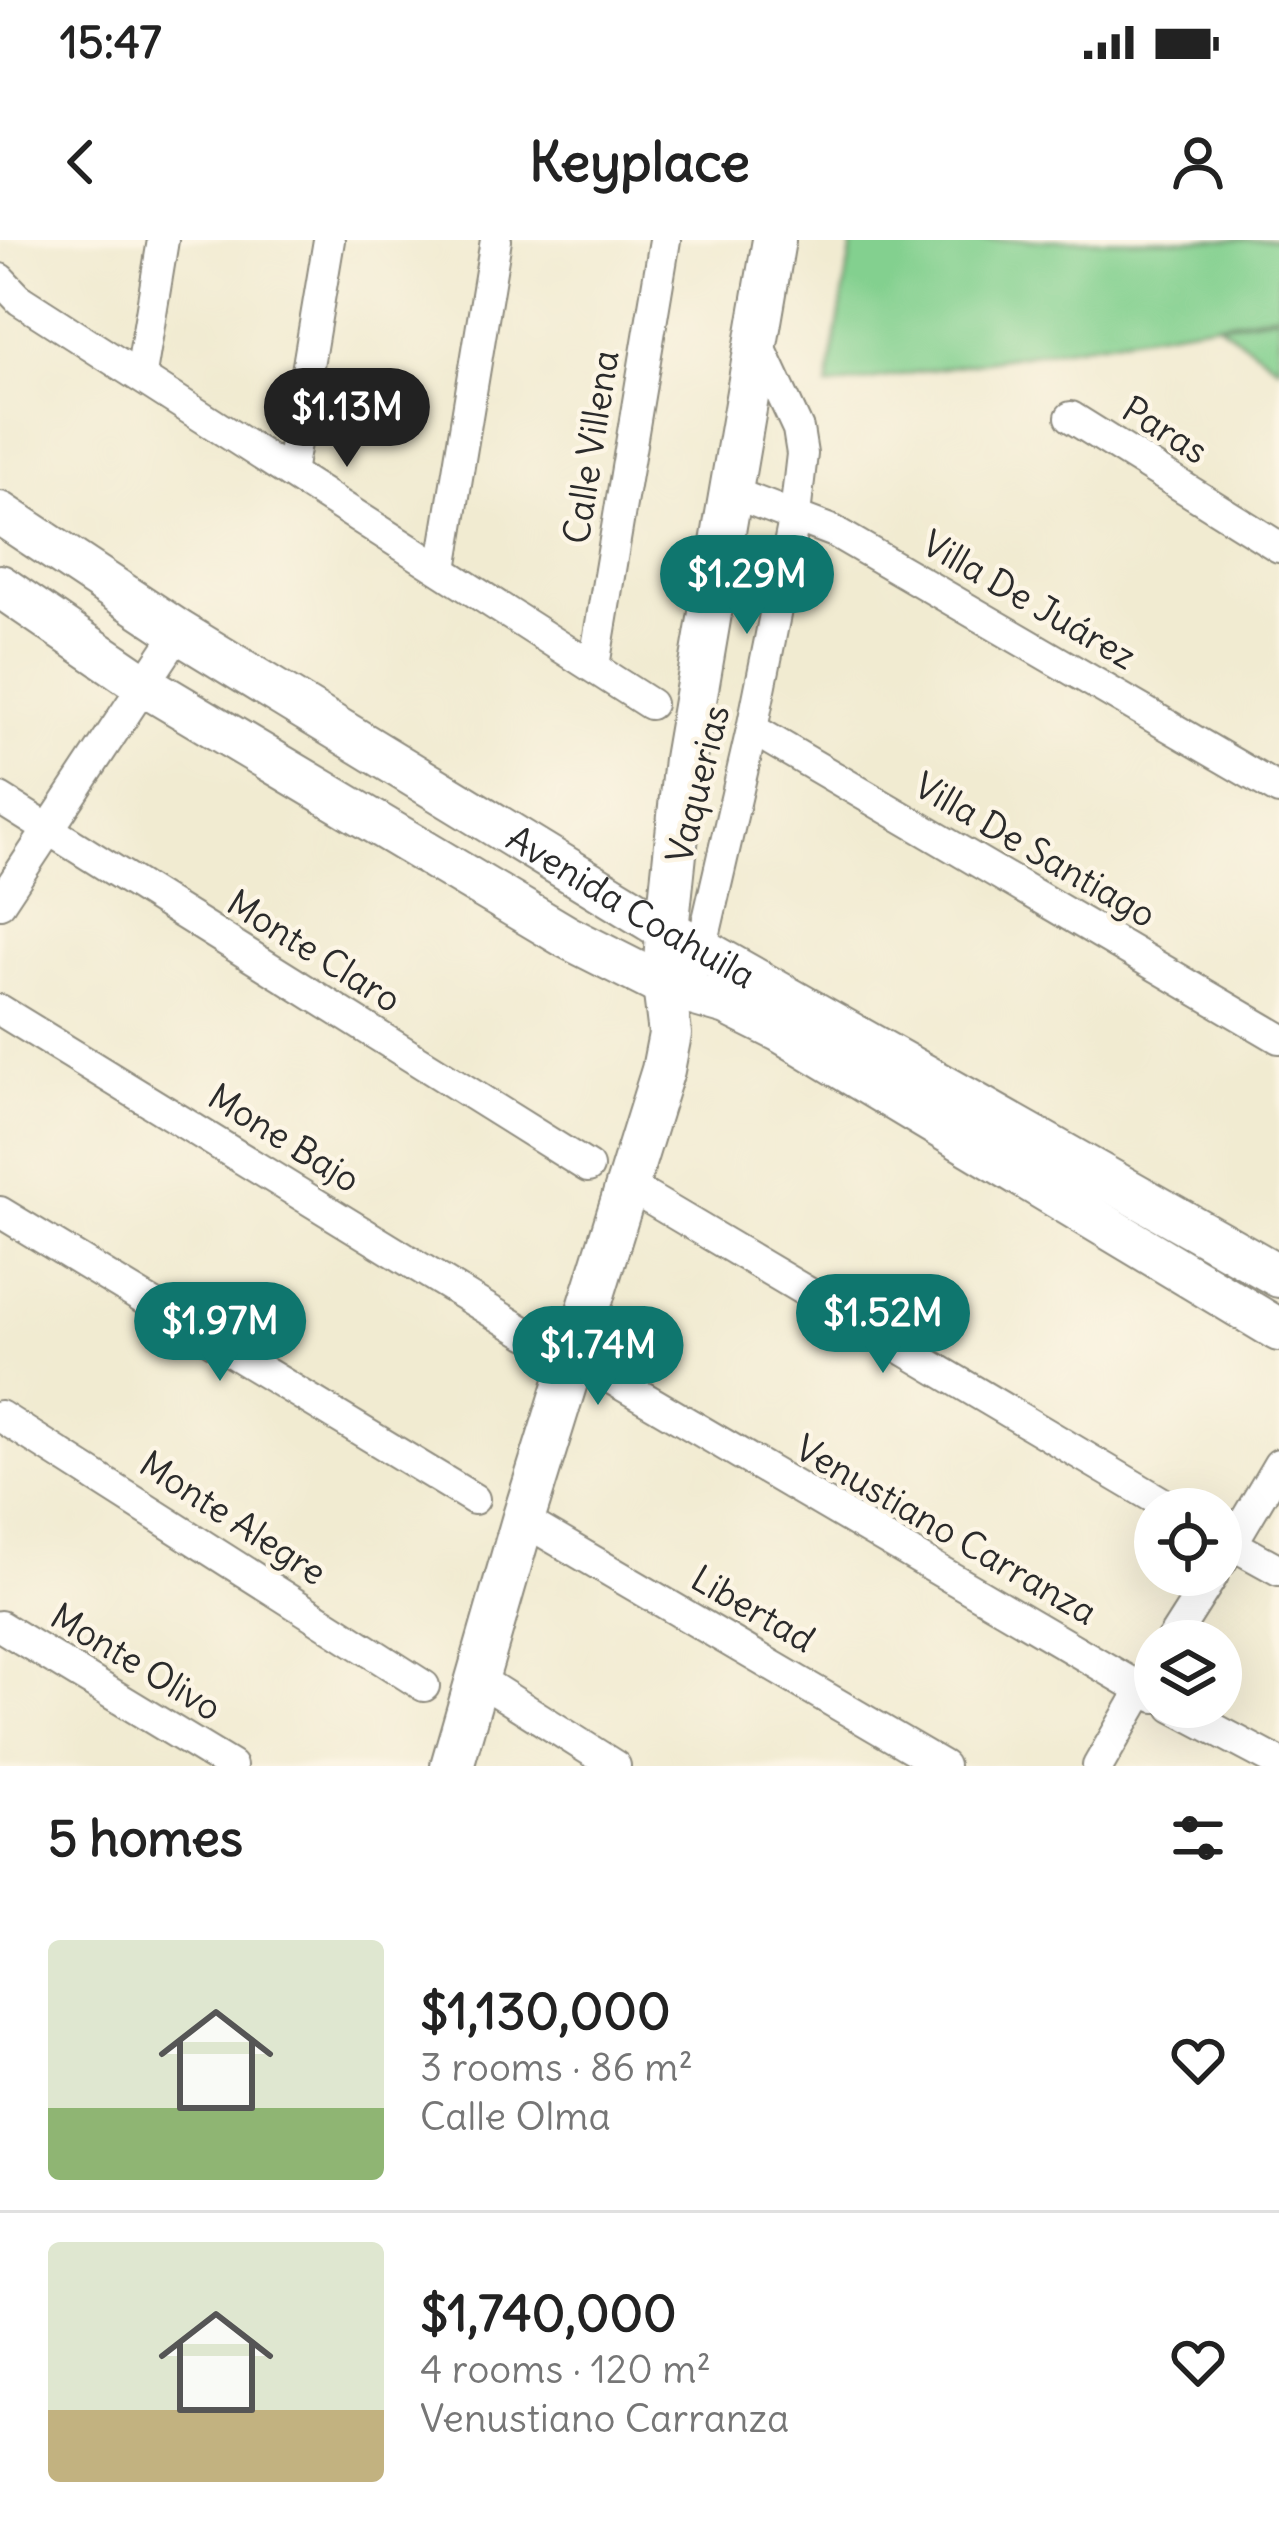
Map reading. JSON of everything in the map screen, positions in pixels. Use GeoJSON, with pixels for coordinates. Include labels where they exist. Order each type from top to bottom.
{"type":"FeatureCollection","features":[{"type":"Feature","properties":{"kind":"street"},"geometry":{"type":"LineString","coordinates":[[140,374],[164,240]]}},
{"type":"Feature","properties":{"kind":"street"},"geometry":{"type":"LineString","coordinates":[[290,473],[329,240]]}},
{"type":"Feature","properties":{"kind":"street"},"geometry":{"type":"LineString","coordinates":[[442,569],[496,240]]}},
{"type":"Feature","properties":{"kind":"street","name":"Calle Villena"},"geometry":{"type":"LineString","coordinates":[[594,666],[665,240]]}},
{"type":"Feature","properties":{"kind":"street"},"geometry":{"type":"LineString","coordinates":[[452,1766],[663,1070],[684,940],[686,759],[774,240]]}},
{"type":"Feature","properties":{"kind":"street"},"geometry":{"type":"LineString","coordinates":[[0,279],[20,300],[650,704]]}},
{"type":"Feature","properties":{"kind":"street","name":"Vaquerias"},"geometry":{"type":"LineString","coordinates":[[684,940],[752,729],[795,515],[802,454],[798,429],[757,341]]}},
{"type":"Feature","properties":{"kind":"street","name":"Paras"},"geometry":{"type":"LineString","coordinates":[[1071,417],[1279,547]]}},
{"type":"Feature","properties":{"kind":"street","name":"Villa De Juárez"},"geometry":{"type":"LineString","coordinates":[[733,493],[835,532],[1279,790]]}},
{"type":"Feature","properties":{"kind":"street","name":"Avenida Coahuila"},"geometry":{"type":"LineString","coordinates":[[0,514],[179,632],[684,940],[1279,1276]]}},
{"type":"Feature","properties":{"kind":"street","name":"Avenida Coahuila"},"geometry":{"type":"LineString","coordinates":[[0,586],[146,686],[567,937],[677,991],[727,1004],[781,1031],[1279,1330]]}},
{"type":"Feature","properties":{"kind":"street"},"geometry":{"type":"LineString","coordinates":[[0,903],[179,632]]}},
{"type":"Feature","properties":{"kind":"street","name":"Villa De Santiago"},"geometry":{"type":"LineString","coordinates":[[752,729],[1279,1038]]}},
{"type":"Feature","properties":{"kind":"street","name":"Monte Claro"},"geometry":{"type":"LineString","coordinates":[[0,799],[588,1167]]}},
{"type":"Feature","properties":{"kind":"street","name":"Mone Bajo"},"geometry":{"type":"LineString","coordinates":[[0,1010],[528,1334]]}},
{"type":"Feature","properties":{"kind":"street"},"geometry":{"type":"LineString","coordinates":[[628,1186],[1138,1488]]}},
{"type":"Feature","properties":{"kind":"street"},"geometry":{"type":"LineString","coordinates":[[0,1213],[474,1499]]}},
{"type":"Feature","properties":{"kind":"street","name":"Venustiano Carranza"},"geometry":{"type":"LineString","coordinates":[[573,1356],[1134,1676]]}},
{"type":"Feature","properties":{"kind":"street","name":"Monte Alegre"},"geometry":{"type":"LineString","coordinates":[[0,1416],[424,1686]]}},
{"type":"Feature","properties":{"kind":"street"},"geometry":{"type":"LineString","coordinates":[[1242,1522],[1279,1464]]}},
{"type":"Feature","properties":{"kind":"street","name":"Libertad"},"geometry":{"type":"LineString","coordinates":[[523,1520],[943,1766]]}},
{"type":"Feature","properties":{"kind":"street"},"geometry":{"type":"LineString","coordinates":[[1242,1555],[1279,1570]]}},
{"type":"Feature","properties":{"kind":"street","name":"Monte Olivo"},"geometry":{"type":"LineString","coordinates":[[0,1626],[231,1766]]}},
{"type":"Feature","properties":{"kind":"street"},"geometry":{"type":"LineString","coordinates":[[478,1679],[615,1766]]}},
{"type":"Feature","properties":{"kind":"street"},"geometry":{"type":"LineString","coordinates":[[1098,1766],[1134,1710]]}},
{"type":"Feature","properties":{"kind":"street"},"geometry":{"type":"LineString","coordinates":[[1213,1728],[1279,1763]]}},
{"type":"Feature","properties":{"kind":"green space"},"geometry":{"type":"Polygon","coordinates":[[[853,240],[1279,240],[1279,313],[827,387],[853,240]]]}},
{"type":"Feature","properties":{"kind":"green space"},"geometry":{"type":"Polygon","coordinates":[[[1279,316],[1279,367],[1219,325],[1279,316]]]}}]}
